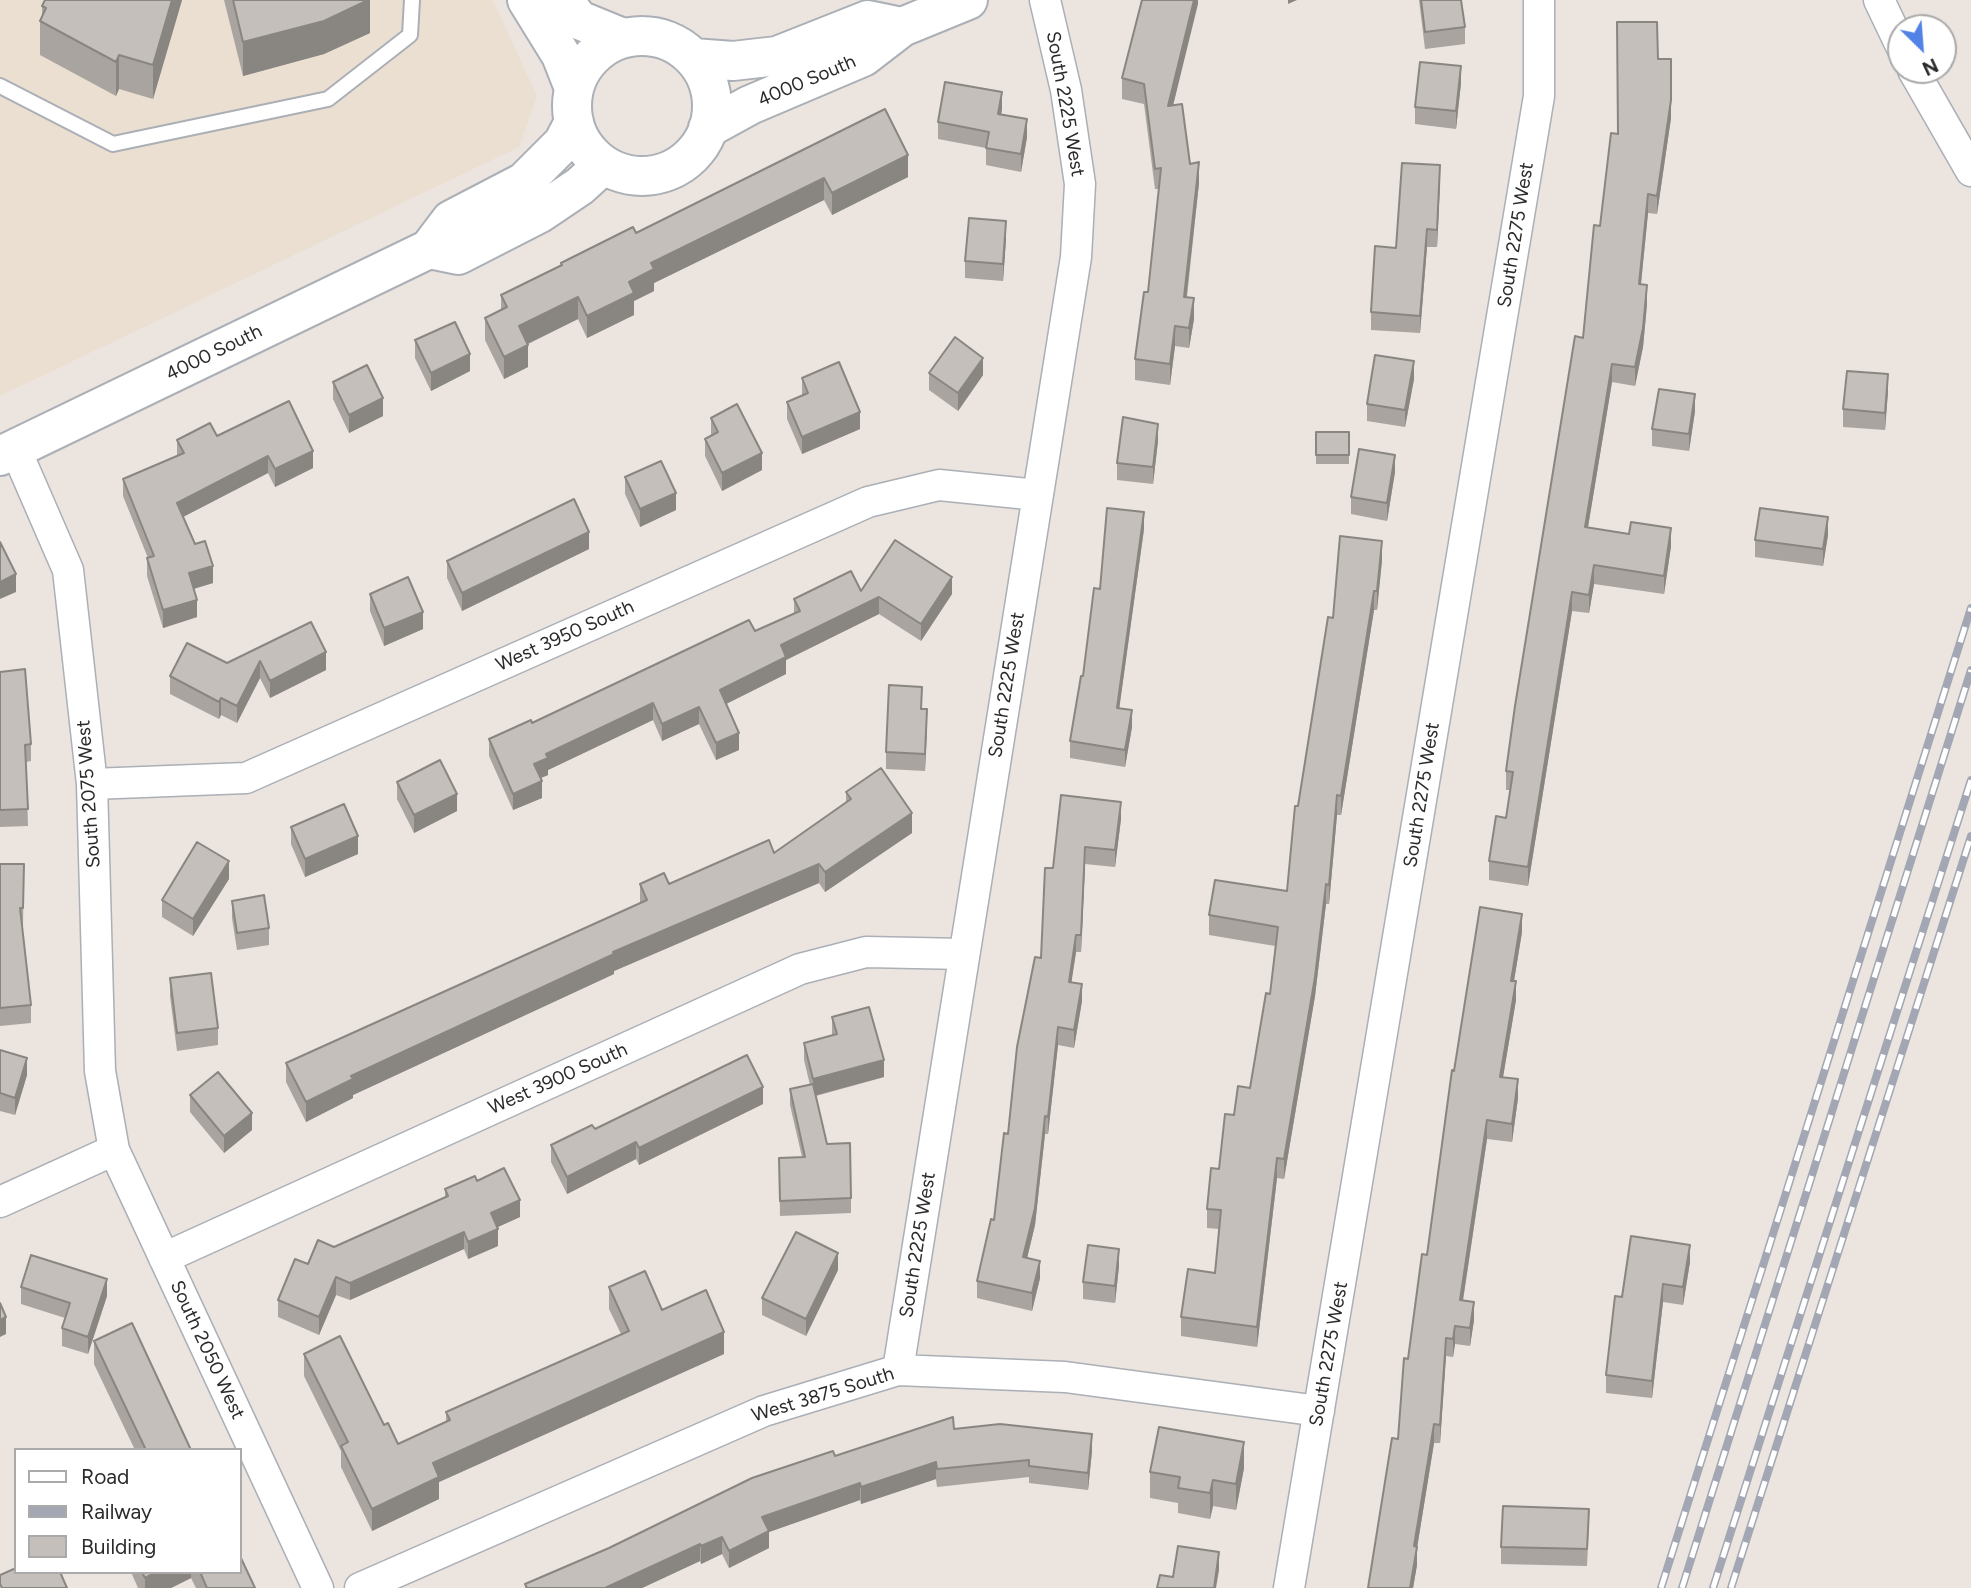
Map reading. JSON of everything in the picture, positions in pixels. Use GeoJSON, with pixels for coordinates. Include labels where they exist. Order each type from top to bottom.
{"type":"FeatureCollection","features":[{"type":"Feature","properties":{"kind":"street"},"geometry":{"type":"LineString","coordinates":[[527,0],[561,55],[590,153],[604,165],[638,176],[673,168],[688,158],[708,128],[714,98],[704,73],[693,58],[678,46],[661,38],[623,38],[579,20],[563,0]]}},
{"type":"Feature","properties":{"kind":"street","name":"4000 South"},"geometry":{"type":"LineString","coordinates":[[708,128],[750,105],[863,57],[902,27],[968,0]]}},
{"type":"Feature","properties":{"kind":"street","name":"South 2225 West"},"geometry":{"type":"LineString","coordinates":[[898,1370],[1076,257],[1080,184],[1066,90],[1045,0]]}},
{"type":"Feature","properties":{"kind":"street","name":"South 2275 West"},"geometry":{"type":"LineString","coordinates":[[1289,1588],[1539,96],[1539,0]]}},
{"type":"Feature","properties":{"kind":"street"},"geometry":{"type":"LineString","coordinates":[[1879,0],[1887,17]]}},
{"type":"Feature","properties":{"kind":"street","name":"4000 South"},"geometry":{"type":"LineString","coordinates":[[693,58],[733,61],[778,56],[868,20],[902,27]]}},
{"type":"Feature","properties":{"kind":"street"},"geometry":{"type":"LineString","coordinates":[[574,105],[589,61],[606,46],[623,38]]}},
{"type":"Feature","properties":{"kind":"street"},"geometry":{"type":"LineString","coordinates":[[1921,84],[1971,171]]}},
{"type":"Feature","properties":{"kind":"street","name":"4000 South"},"geometry":{"type":"LineString","coordinates":[[8,452],[429,249],[451,220],[524,182],[563,143],[574,105]]}},
{"type":"Feature","properties":{"kind":"street"},"geometry":{"type":"LineString","coordinates":[[429,249],[458,255],[540,213],[580,186],[604,165]]}},
{"type":"Feature","properties":{"kind":"street","name":"South 2075 West"},"geometry":{"type":"LineString","coordinates":[[8,452],[68,570],[92,784],[100,1071],[114,1150]]}},
{"type":"Feature","properties":{"kind":"street","name":"West 3950 South"},"geometry":{"type":"LineString","coordinates":[[92,784],[246,778],[868,502],[939,485],[1038,495]]}},
{"type":"Feature","properties":{"kind":"street","name":"West 3900 South"},"geometry":{"type":"LineString","coordinates":[[164,1258],[800,969],[866,952],[964,954]]}},
{"type":"Feature","properties":{"kind":"street"},"geometry":{"type":"LineString","coordinates":[[0,1202],[114,1150]]}},
{"type":"Feature","properties":{"kind":"street","name":"South 2050 West"},"geometry":{"type":"LineString","coordinates":[[114,1150],[318,1588]]}},
{"type":"Feature","properties":{"kind":"street","name":"West 3875 South"},"geometry":{"type":"LineString","coordinates":[[360,1588],[764,1411],[898,1370],[1065,1377],[1319,1411]]}},
{"type":"Feature","properties":{"kind":"lane"},"geometry":{"type":"LineString","coordinates":[[0,86],[113,144],[125,142],[328,99],[410,35],[412,0]]}},
{"type":"Feature","properties":{"kind":"shaded area"},"geometry":{"type":"Polygon","coordinates":[[[0,0],[493,0],[537,96],[519,147],[0,396],[0,0]]]}},
{"type":"Feature","properties":{"kind":"building"},"geometry":{"type":"Polygon","coordinates":[[[45,0],[172,0],[153,65],[119,55],[116,62],[40,21],[46,8],[42,6],[45,0]]]}},
{"type":"Feature","properties":{"kind":"building"},"geometry":{"type":"Polygon","coordinates":[[[233,0],[368,0],[324,21],[243,42],[233,0]]]}},
{"type":"Feature","properties":{"kind":"building"},"geometry":{"type":"Polygon","coordinates":[[[1142,0],[1194,0],[1168,106],[1182,104],[1190,164],[1199,162],[1184,297],[1194,298],[1189,328],[1175,326],[1170,364],[1135,359],[1144,292],[1148,292],[1161,168],[1155,169],[1144,84],[1122,78],[1142,0]]]}},
{"type":"Feature","properties":{"kind":"building"},"geometry":{"type":"Polygon","coordinates":[[[1421,0],[1461,0],[1465,27],[1425,32],[1421,0]]]}},
{"type":"Feature","properties":{"kind":"building"},"geometry":{"type":"Polygon","coordinates":[[[1617,22],[1657,22],[1658,59],[1671,59],[1671,100],[1657,196],[1648,194],[1639,284],[1647,285],[1643,328],[1635,367],[1612,364],[1585,527],[1629,534],[1631,522],[1671,528],[1664,576],[1594,565],[1589,595],[1572,592],[1528,867],[1489,861],[1496,816],[1506,818],[1513,772],[1506,771],[1515,706],[1575,336],[1583,338],[1594,225],[1600,226],[1611,133],[1618,134],[1617,22]]]}},
{"type":"Feature","properties":{"kind":"building"},"geometry":{"type":"Polygon","coordinates":[[[1420,62],[1461,66],[1456,111],[1415,107],[1420,62]]]}},
{"type":"Feature","properties":{"kind":"building"},"geometry":{"type":"Polygon","coordinates":[[[945,82],[1002,92],[998,114],[1027,119],[1021,154],[986,148],[989,132],[938,122],[945,82]]]}},
{"type":"Feature","properties":{"kind":"building"},"geometry":{"type":"Polygon","coordinates":[[[885,109],[908,155],[832,193],[824,178],[651,263],[654,269],[629,282],[634,293],[587,316],[578,297],[519,326],[528,345],[504,357],[485,318],[507,307],[501,295],[633,227],[636,233],[885,109]]]}},
{"type":"Feature","properties":{"kind":"building"},"geometry":{"type":"Polygon","coordinates":[[[1402,163],[1440,165],[1437,230],[1427,229],[1420,316],[1371,312],[1375,246],[1396,248],[1402,163]]]}},
{"type":"Feature","properties":{"kind":"building"},"geometry":{"type":"Polygon","coordinates":[[[969,218],[1006,221],[1003,264],[965,261],[969,218]]]}},
{"type":"Feature","properties":{"kind":"building"},"geometry":{"type":"Polygon","coordinates":[[[455,322],[470,354],[431,373],[415,340],[455,322]]]}},
{"type":"Feature","properties":{"kind":"building"},"geometry":{"type":"Polygon","coordinates":[[[955,337],[983,358],[958,393],[929,373],[955,337]]]}},
{"type":"Feature","properties":{"kind":"building"},"geometry":{"type":"Polygon","coordinates":[[[1375,355],[1414,361],[1405,410],[1367,404],[1375,355]]]}},
{"type":"Feature","properties":{"kind":"building"},"geometry":{"type":"Polygon","coordinates":[[[839,362],[860,412],[802,437],[787,402],[808,393],[802,378],[839,362]]]}},
{"type":"Feature","properties":{"kind":"building"},"geometry":{"type":"Polygon","coordinates":[[[367,365],[383,398],[349,415],[333,382],[367,365]]]}},
{"type":"Feature","properties":{"kind":"building"},"geometry":{"type":"Polygon","coordinates":[[[1847,371],[1888,374],[1885,413],[1843,409],[1847,371]]]}},
{"type":"Feature","properties":{"kind":"building"},"geometry":{"type":"Polygon","coordinates":[[[1659,389],[1695,394],[1689,434],[1652,429],[1659,389]]]}},
{"type":"Feature","properties":{"kind":"building"},"geometry":{"type":"Polygon","coordinates":[[[289,401],[313,451],[275,469],[268,456],[177,503],[195,544],[205,541],[213,566],[189,573],[197,600],[163,610],[147,558],[154,556],[123,479],[184,453],[177,440],[210,423],[217,436],[289,401]]]}},
{"type":"Feature","properties":{"kind":"building"},"geometry":{"type":"Polygon","coordinates":[[[737,404],[762,453],[722,473],[705,439],[718,432],[711,418],[737,404]]]}},
{"type":"Feature","properties":{"kind":"building"},"geometry":{"type":"Polygon","coordinates":[[[1123,417],[1158,424],[1153,467],[1117,463],[1123,417]]]}},
{"type":"Feature","properties":{"kind":"building"},"geometry":{"type":"Polygon","coordinates":[[[1316,432],[1349,432],[1349,455],[1316,455],[1316,432]]]}},
{"type":"Feature","properties":{"kind":"building"},"geometry":{"type":"Polygon","coordinates":[[[1359,449],[1395,455],[1387,503],[1351,497],[1359,449]]]}},
{"type":"Feature","properties":{"kind":"building"},"geometry":{"type":"Polygon","coordinates":[[[661,461],[676,493],[640,509],[625,477],[661,461]]]}},
{"type":"Feature","properties":{"kind":"building"},"geometry":{"type":"Polygon","coordinates":[[[574,499],[589,532],[462,593],[447,561],[574,499]]]}},
{"type":"Feature","properties":{"kind":"building"},"geometry":{"type":"Polygon","coordinates":[[[1107,508],[1144,512],[1117,708],[1132,710],[1125,750],[1070,741],[1083,676],[1094,588],[1100,589],[1107,508]]]}},
{"type":"Feature","properties":{"kind":"building"},"geometry":{"type":"Polygon","coordinates":[[[1760,508],[1828,517],[1823,549],[1755,540],[1760,508]]]}},
{"type":"Feature","properties":{"kind":"building"},"geometry":{"type":"Polygon","coordinates":[[[1340,536],[1382,541],[1377,591],[1374,591],[1341,796],[1337,795],[1329,885],[1326,884],[1315,977],[1284,1159],[1277,1158],[1257,1327],[1181,1317],[1188,1269],[1215,1273],[1221,1210],[1207,1209],[1211,1168],[1219,1169],[1225,1114],[1234,1115],[1238,1086],[1250,1088],[1266,993],[1270,994],[1278,927],[1209,915],[1215,880],[1287,891],[1295,806],[1298,806],[1328,617],[1333,618],[1340,536]]]}},
{"type":"Feature","properties":{"kind":"building"},"geometry":{"type":"Polygon","coordinates":[[[895,540],[952,577],[921,624],[879,597],[781,645],[786,657],[720,690],[739,733],[716,743],[699,707],[662,724],[653,703],[546,754],[548,758],[534,764],[542,781],[513,794],[489,739],[531,720],[532,723],[749,620],[755,631],[800,611],[794,599],[851,571],[861,591],[895,540]]]}},
{"type":"Feature","properties":{"kind":"building"},"geometry":{"type":"Polygon","coordinates":[[[0,542],[16,574],[0,582],[0,542]]]}},
{"type":"Feature","properties":{"kind":"building"},"geometry":{"type":"Polygon","coordinates":[[[408,577],[423,612],[384,628],[370,594],[408,577]]]}},
{"type":"Feature","properties":{"kind":"building"},"geometry":{"type":"Polygon","coordinates":[[[311,622],[326,652],[270,681],[260,661],[237,706],[221,698],[219,702],[170,676],[187,643],[227,663],[311,622]]]}},
{"type":"Feature","properties":{"kind":"building"},"geometry":{"type":"Polygon","coordinates":[[[25,669],[31,744],[25,745],[28,809],[0,810],[0,672],[25,669]]]}},
{"type":"Feature","properties":{"kind":"building"},"geometry":{"type":"Polygon","coordinates":[[[889,685],[922,687],[921,709],[927,709],[925,754],[886,752],[889,685]]]}},
{"type":"Feature","properties":{"kind":"building"},"geometry":{"type":"Polygon","coordinates":[[[440,760],[457,794],[414,815],[397,782],[440,760]]]}},
{"type":"Feature","properties":{"kind":"building"},"geometry":{"type":"Polygon","coordinates":[[[881,768],[912,813],[825,872],[819,864],[613,952],[614,954],[351,1076],[353,1079],[306,1102],[286,1063],[647,900],[640,884],[664,873],[669,884],[769,840],[774,853],[851,799],[846,792],[881,768]]]}},
{"type":"Feature","properties":{"kind":"building"},"geometry":{"type":"Polygon","coordinates":[[[1061,795],[1121,802],[1115,850],[1085,847],[1081,935],[1076,935],[1069,982],[1082,984],[1074,1030],[1058,1027],[1035,1208],[1023,1257],[1040,1261],[1032,1293],[977,1281],[991,1219],[994,1220],[1004,1133],[1008,1134],[1017,1047],[1035,957],[1041,958],[1045,868],[1053,868],[1061,795]]]}},
{"type":"Feature","properties":{"kind":"building"},"geometry":{"type":"Polygon","coordinates":[[[344,804],[358,836],[305,859],[291,827],[344,804]]]}},
{"type":"Feature","properties":{"kind":"building"},"geometry":{"type":"Polygon","coordinates":[[[197,842],[229,861],[193,919],[162,900],[197,842]]]}},
{"type":"Feature","properties":{"kind":"building"},"geometry":{"type":"Polygon","coordinates":[[[0,864],[24,864],[23,908],[20,908],[31,1005],[0,1008],[0,864]]]}},
{"type":"Feature","properties":{"kind":"building"},"geometry":{"type":"Polygon","coordinates":[[[264,895],[269,928],[237,933],[232,901],[264,895]]]}},
{"type":"Feature","properties":{"kind":"building"},"geometry":{"type":"Polygon","coordinates":[[[1480,907],[1522,914],[1511,981],[1516,981],[1500,1077],[1518,1079],[1512,1124],[1487,1120],[1460,1300],[1474,1302],[1470,1328],[1455,1326],[1453,1339],[1446,1338],[1440,1425],[1434,1424],[1414,1546],[1417,1547],[1410,1588],[1368,1588],[1392,1438],[1398,1439],[1404,1358],[1408,1359],[1422,1254],[1427,1255],[1452,1070],[1454,1071],[1480,907]]]}},
{"type":"Feature","properties":{"kind":"building"},"geometry":{"type":"Polygon","coordinates":[[[211,973],[218,1028],[177,1033],[170,978],[211,973]]]}},
{"type":"Feature","properties":{"kind":"building"},"geometry":{"type":"Polygon","coordinates":[[[869,1007],[884,1060],[813,1079],[804,1043],[837,1034],[832,1017],[869,1007]]]}},
{"type":"Feature","properties":{"kind":"building"},"geometry":{"type":"Polygon","coordinates":[[[0,1050],[27,1058],[15,1098],[0,1093],[0,1050]]]}},
{"type":"Feature","properties":{"kind":"building"},"geometry":{"type":"Polygon","coordinates":[[[747,1055],[763,1087],[639,1148],[636,1142],[567,1177],[551,1145],[592,1125],[595,1129],[747,1055]]]}},
{"type":"Feature","properties":{"kind":"building"},"geometry":{"type":"Polygon","coordinates":[[[218,1072],[252,1113],[224,1136],[190,1095],[218,1072]]]}},
{"type":"Feature","properties":{"kind":"building"},"geometry":{"type":"Polygon","coordinates":[[[813,1084],[827,1144],[850,1143],[851,1198],[780,1201],[779,1158],[805,1157],[790,1089],[813,1084]]]}},
{"type":"Feature","properties":{"kind":"building"},"geometry":{"type":"Polygon","coordinates":[[[504,1168],[520,1200],[491,1213],[498,1229],[468,1242],[464,1232],[350,1283],[336,1277],[319,1317],[278,1300],[295,1259],[308,1264],[318,1240],[334,1247],[448,1196],[445,1189],[475,1176],[477,1181],[504,1168]]]}},
{"type":"Feature","properties":{"kind":"building"},"geometry":{"type":"Polygon","coordinates":[[[796,1232],[838,1253],[806,1319],[762,1298],[796,1232]]]}},
{"type":"Feature","properties":{"kind":"building"},"geometry":{"type":"Polygon","coordinates":[[[1631,1236],[1690,1245],[1683,1287],[1663,1284],[1652,1381],[1606,1375],[1615,1296],[1622,1297],[1631,1236]]]}},
{"type":"Feature","properties":{"kind":"building"},"geometry":{"type":"Polygon","coordinates":[[[1088,1245],[1119,1249],[1115,1286],[1083,1282],[1088,1245]]]}},
{"type":"Feature","properties":{"kind":"building"},"geometry":{"type":"Polygon","coordinates":[[[31,1255],[107,1279],[88,1337],[62,1328],[70,1303],[21,1287],[31,1255]]]}},
{"type":"Feature","properties":{"kind":"building"},"geometry":{"type":"Polygon","coordinates":[[[645,1271],[662,1310],[706,1290],[724,1332],[433,1463],[439,1477],[372,1509],[341,1446],[348,1442],[304,1354],[340,1336],[384,1425],[388,1423],[398,1444],[450,1420],[446,1412],[629,1331],[609,1287],[645,1271]]]}},
{"type":"Feature","properties":{"kind":"building"},"geometry":{"type":"Polygon","coordinates":[[[0,1303],[6,1317],[0,1320],[0,1303]]]}},
{"type":"Feature","properties":{"kind":"building"},"geometry":{"type":"Polygon","coordinates":[[[132,1323],[190,1448],[145,1448],[94,1341],[132,1323]]]}},
{"type":"Feature","properties":{"kind":"building"},"geometry":{"type":"Polygon","coordinates":[[[953,1417],[954,1429],[1000,1424],[1092,1434],[1088,1473],[1029,1466],[1029,1460],[937,1469],[936,1462],[861,1487],[860,1483],[762,1517],[769,1531],[729,1551],[722,1537],[701,1546],[700,1544],[605,1588],[527,1588],[525,1584],[609,1548],[752,1478],[833,1451],[835,1456],[953,1417]]]}},
{"type":"Feature","properties":{"kind":"building"},"geometry":{"type":"Polygon","coordinates":[[[1159,1427],[1244,1442],[1236,1484],[1213,1480],[1210,1493],[1178,1488],[1180,1477],[1150,1472],[1159,1427]]]}},
{"type":"Feature","properties":{"kind":"building"},"geometry":{"type":"Polygon","coordinates":[[[1503,1506],[1589,1509],[1587,1549],[1501,1547],[1503,1506]]]}},
{"type":"Feature","properties":{"kind":"building"},"geometry":{"type":"Polygon","coordinates":[[[1178,1546],[1219,1552],[1214,1588],[1157,1588],[1160,1575],[1173,1577],[1178,1546]]]}},
{"type":"Feature","properties":{"kind":"building"},"geometry":{"type":"Polygon","coordinates":[[[242,1560],[255,1588],[207,1588],[201,1574],[242,1574],[242,1560]]]}},
{"type":"Feature","properties":{"kind":"building"},"geometry":{"type":"Polygon","coordinates":[[[14,1569],[14,1574],[61,1574],[67,1588],[2,1588],[0,1575],[14,1569]]]}},
{"type":"Feature","properties":{"kind":"railway"},"geometry":{"type":"LineString","coordinates":[[1661,1588],[1971,608]]}},
{"type":"Feature","properties":{"kind":"railway"},"geometry":{"type":"LineString","coordinates":[[1682,1588],[1971,670]]}},
{"type":"Feature","properties":{"kind":"railway"},"geometry":{"type":"LineString","coordinates":[[1713,1588],[1971,780]]}},
{"type":"Feature","properties":{"kind":"railway"},"geometry":{"type":"LineString","coordinates":[[1731,1588],[1971,836]]}}]}
